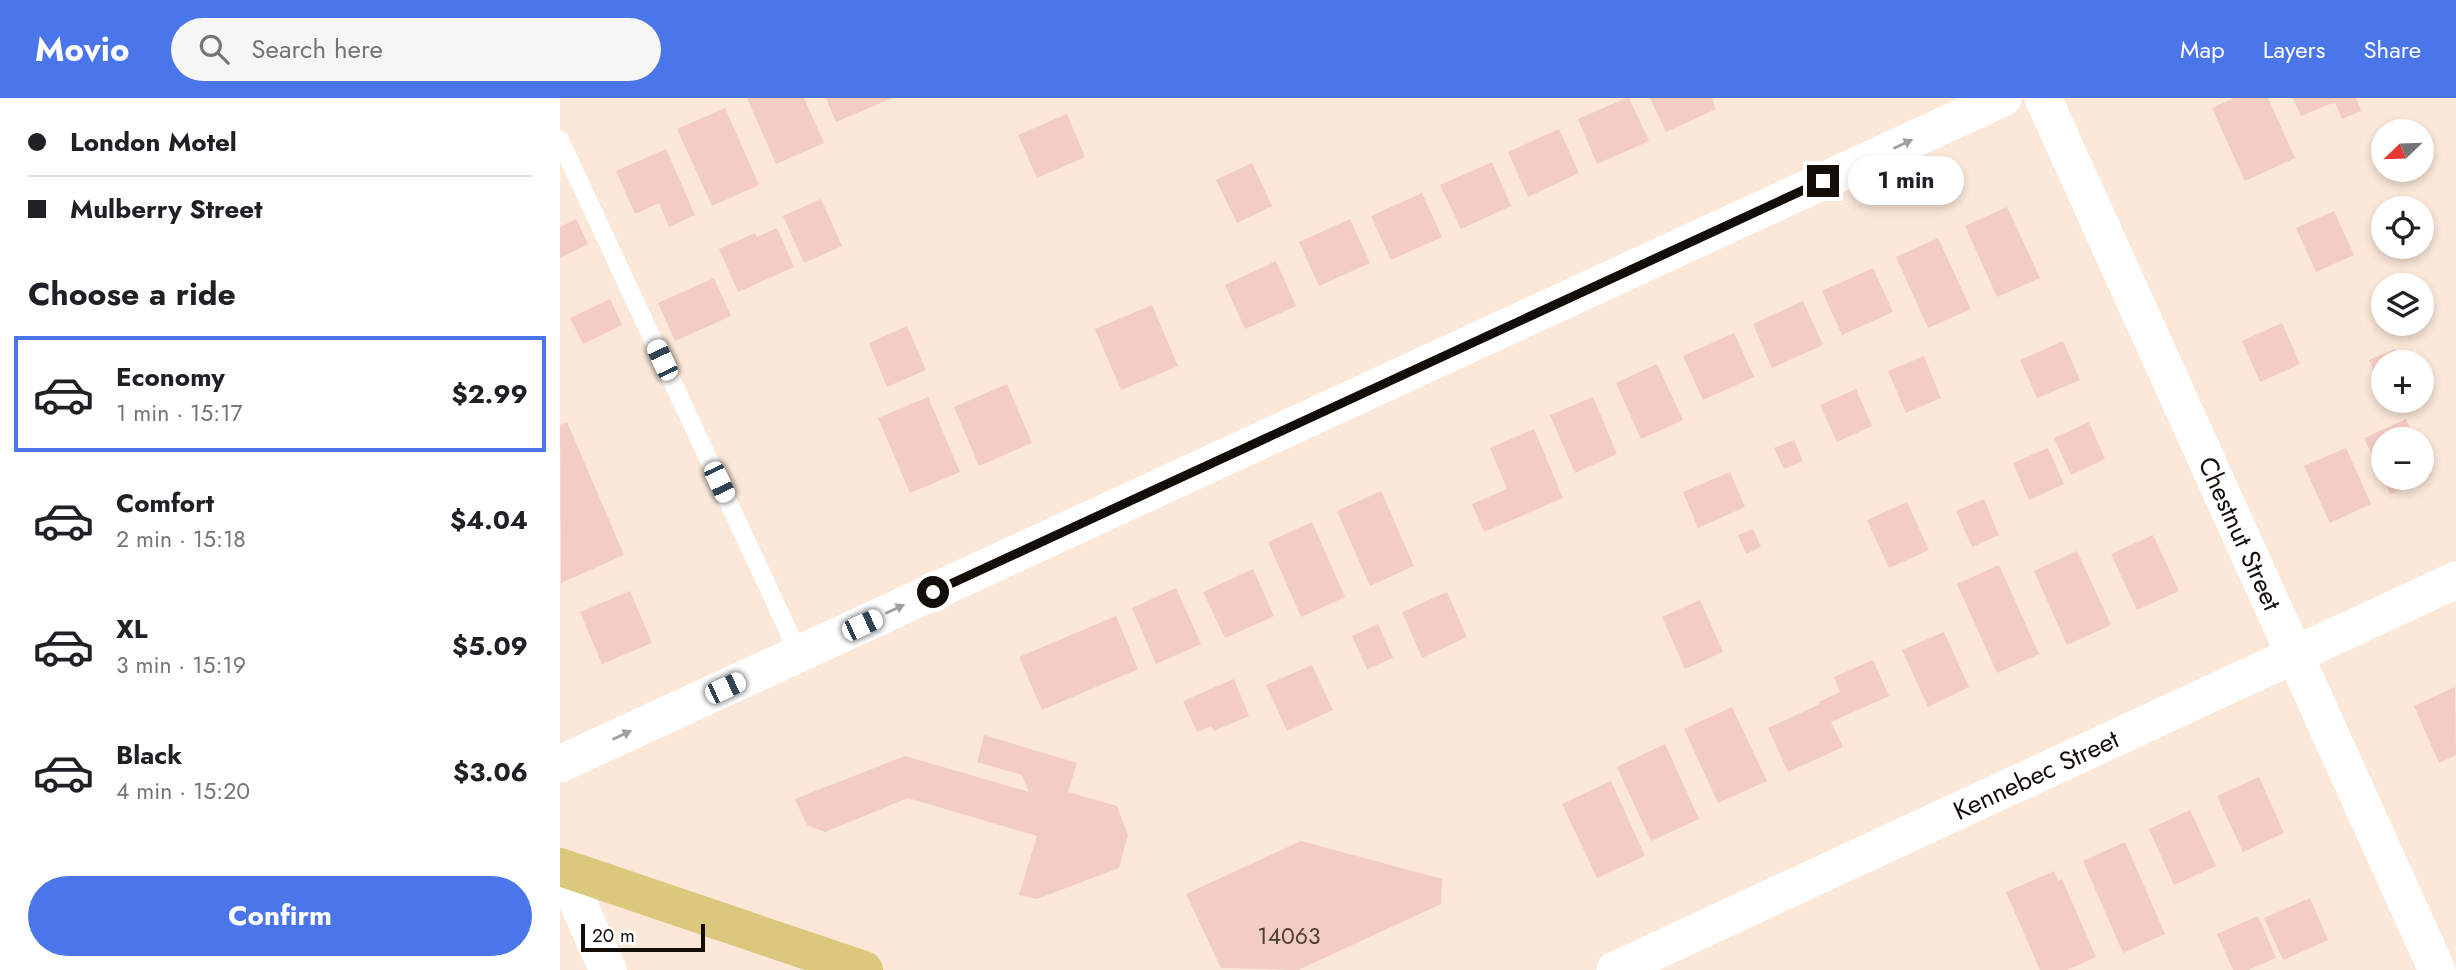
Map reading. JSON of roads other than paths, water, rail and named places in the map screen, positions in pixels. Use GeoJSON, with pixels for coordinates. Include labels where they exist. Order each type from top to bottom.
{"type":"FeatureCollection","features":[{"type":"Feature","properties":{"kind":"main road"},"geometry":{"type":"LineString","coordinates":[[561,867],[803,960],[864,970]]}},
{"type":"Feature","properties":{"kind":"street"},"geometry":{"type":"LineString","coordinates":[[560,764],[2003,98]]}},
{"type":"Feature","properties":{"kind":"street","name":"Chestnut Street"},"geometry":{"type":"LineString","coordinates":[[2043,98],[2437,970]]}},
{"type":"Feature","properties":{"kind":"street","name":"Kennebec Street"},"geometry":{"type":"LineString","coordinates":[[1615,970],[2456,580]]}},
{"type":"Feature","properties":{"kind":"street"},"geometry":{"type":"LineString","coordinates":[[561,867],[608,970]]}},
{"type":"Feature","properties":{"kind":"lane"},"geometry":{"type":"LineString","coordinates":[[560,140],[799,654]]}}]}
